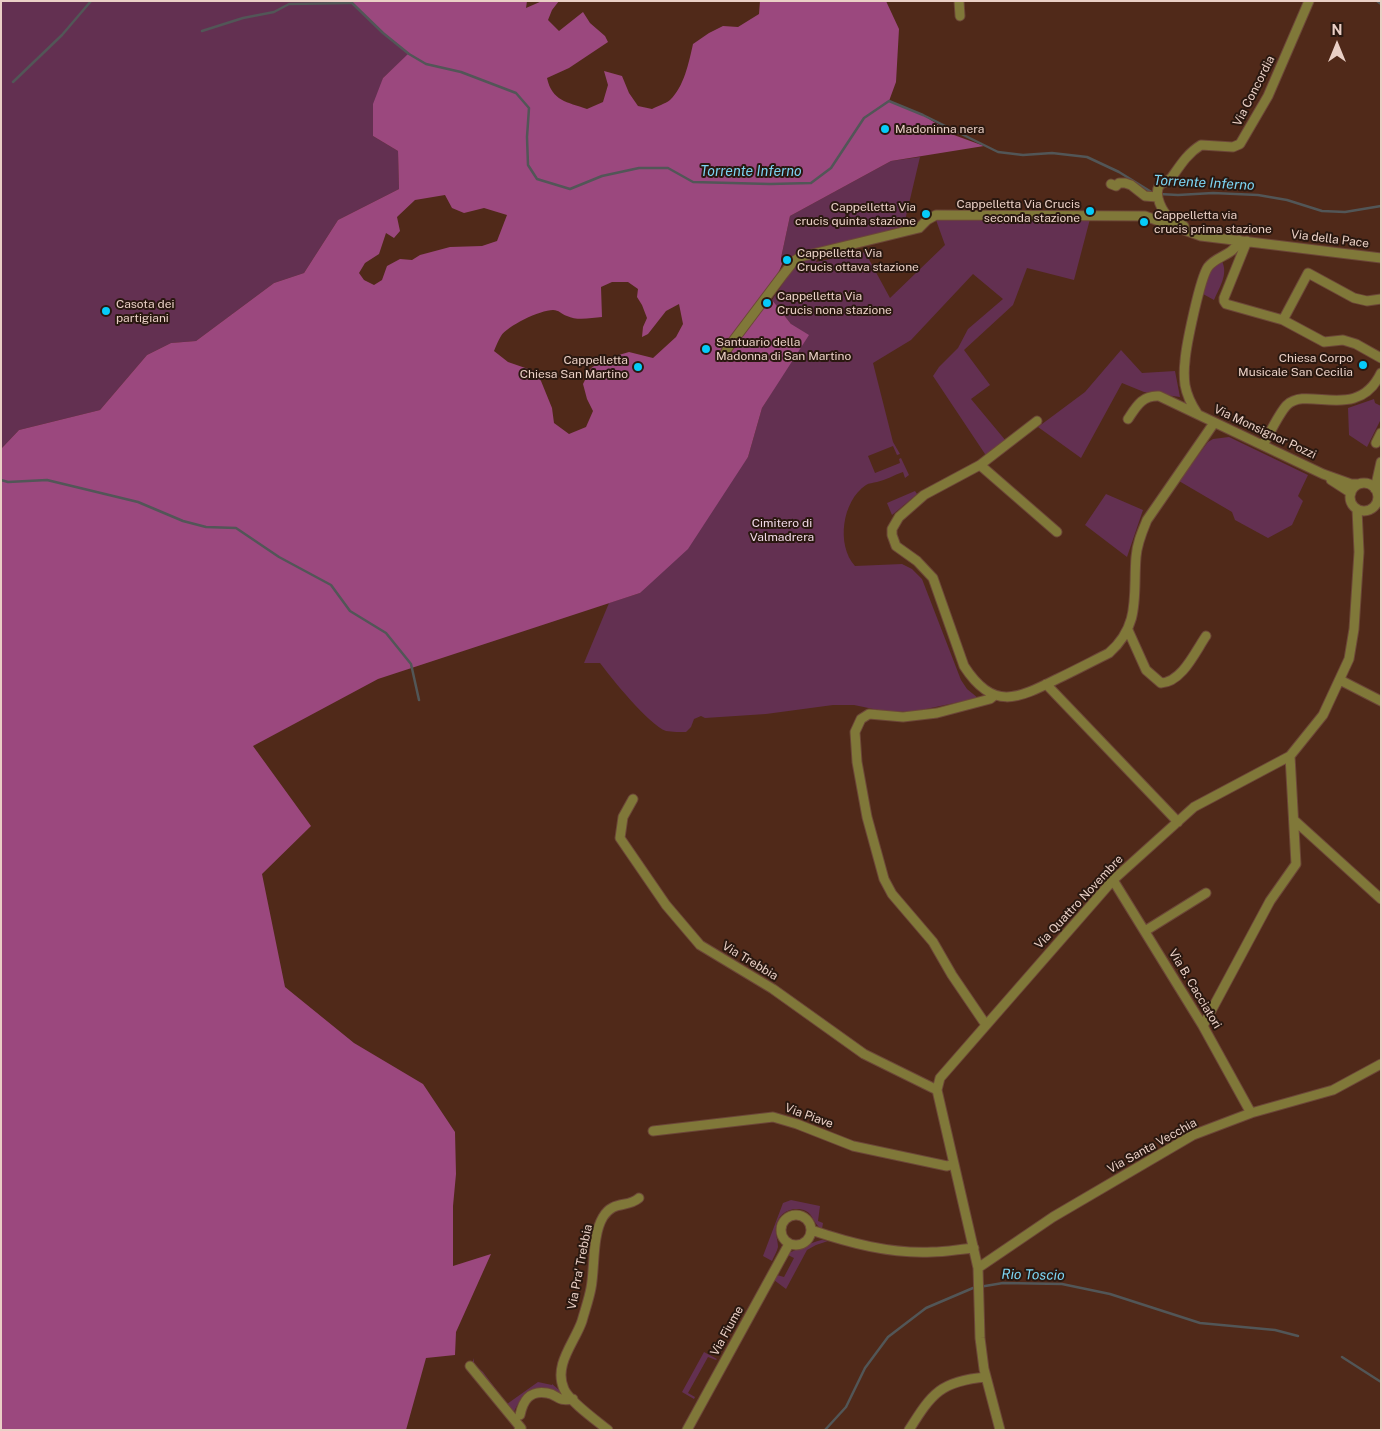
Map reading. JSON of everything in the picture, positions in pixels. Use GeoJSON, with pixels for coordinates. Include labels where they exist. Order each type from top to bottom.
{"type":"FeatureCollection","features":[{"type":"Feature","properties":{"kind":"street"},"geometry":{"type":"LineString","coordinates":[[959,1],[960,16]]}},
{"type":"Feature","properties":{"kind":"street","name":"Via Concordia"},"geometry":{"type":"LineString","coordinates":[[1157,194],[1161,184],[1169,180],[1190,153],[1201,145],[1233,147],[1240,144],[1268,96],[1309,1]]}},
{"type":"Feature","properties":{"kind":"street"},"geometry":{"type":"LineString","coordinates":[[1111,184],[1116,186],[1119,183],[1125,183],[1145,196],[1157,194],[1168,217],[1192,232]]}},
{"type":"Feature","properties":{"kind":"street"},"geometry":{"type":"LineString","coordinates":[[724,356],[727,349],[794,261],[800,257],[919,228],[936,215],[1145,216],[1192,232]]}},
{"type":"Feature","properties":{"kind":"street","name":"Via della Pace"},"geometry":{"type":"LineString","coordinates":[[1192,232],[1201,236],[1381,258]]}},
{"type":"Feature","properties":{"kind":"street"},"geometry":{"type":"LineString","coordinates":[[1243,240],[1224,301],[1226,304],[1283,320],[1324,342],[1343,340],[1362,346],[1381,358]]}},
{"type":"Feature","properties":{"kind":"street"},"geometry":{"type":"LineString","coordinates":[[1197,413],[1187,396],[1184,361],[1204,275],[1212,263],[1233,251],[1243,240]]}},
{"type":"Feature","properties":{"kind":"street"},"geometry":{"type":"LineString","coordinates":[[1283,320],[1308,273],[1354,298],[1367,301],[1381,299]]}},
{"type":"Feature","properties":{"kind":"street"},"geometry":{"type":"LineString","coordinates":[[1263,445],[1288,405],[1295,400],[1346,401],[1368,390],[1377,382],[1381,373]]}},
{"type":"Feature","properties":{"kind":"street","name":"Via Monsignor Pozzi"},"geometry":{"type":"LineString","coordinates":[[1128,419],[1138,404],[1149,397],[1159,396],[1323,474]]}},
{"type":"Feature","properties":{"kind":"street"},"geometry":{"type":"LineString","coordinates":[[1174,403],[1182,402],[1187,396]]}},
{"type":"Feature","properties":{"kind":"street"},"geometry":{"type":"LineString","coordinates":[[1037,421],[980,465],[924,495],[899,517],[895,523],[892,536],[896,546],[917,561],[932,578],[964,666],[972,678],[987,692],[1005,697],[1023,696],[1109,653],[1119,644],[1128,630],[1133,613],[1136,555],[1139,538],[1147,520],[1214,423]]}},
{"type":"Feature","properties":{"kind":"street"},"geometry":{"type":"LineString","coordinates":[[1376,443],[1381,433]]}},
{"type":"Feature","properties":{"kind":"street"},"geometry":{"type":"LineString","coordinates":[[1351,493],[1362,484],[1380,463]]}},
{"type":"Feature","properties":{"kind":"street"},"geometry":{"type":"LineString","coordinates":[[1351,493],[1351,502],[1357,509],[1363,511],[1375,508],[1380,463]]}},
{"type":"Feature","properties":{"kind":"street"},"geometry":{"type":"LineString","coordinates":[[980,465],[1057,532]]}},
{"type":"Feature","properties":{"kind":"street"},"geometry":{"type":"LineString","coordinates":[[1323,474],[1351,484],[1362,484],[1378,494]]}},
{"type":"Feature","properties":{"kind":"street"},"geometry":{"type":"LineString","coordinates":[[1323,474],[1351,493]]}},
{"type":"Feature","properties":{"kind":"street","name":"Via Quattro Novembre"},"geometry":{"type":"LineString","coordinates":[[937,1090],[940,1078],[1114,880],[1194,807],[1290,756],[1323,715],[1349,659],[1354,629],[1362,525],[1375,508]]}},
{"type":"Feature","properties":{"kind":"street","name":"Via Quattro Novembre"},"geometry":{"type":"LineString","coordinates":[[1357,509],[1359,552]]}},
{"type":"Feature","properties":{"kind":"street"},"geometry":{"type":"LineString","coordinates":[[1128,630],[1146,670],[1161,683],[1173,680],[1181,673],[1206,636]]}},
{"type":"Feature","properties":{"kind":"street"},"geometry":{"type":"LineString","coordinates":[[1340,680],[1381,701]]}},
{"type":"Feature","properties":{"kind":"street"},"geometry":{"type":"LineString","coordinates":[[1046,684],[1178,822]]}},
{"type":"Feature","properties":{"kind":"street"},"geometry":{"type":"LineString","coordinates":[[986,1024],[952,975],[933,942],[892,894],[884,879],[867,817],[857,762],[855,732],[861,719],[869,714],[903,717],[936,713],[990,699],[994,695]]}},
{"type":"Feature","properties":{"kind":"street"},"geometry":{"type":"LineString","coordinates":[[1203,1026],[1270,901],[1296,864],[1290,756]]}},
{"type":"Feature","properties":{"kind":"street","name":"Via Trebbia"},"geometry":{"type":"LineString","coordinates":[[633,799],[623,817],[620,838],[666,905],[700,945],[773,989],[864,1054],[937,1090]]}},
{"type":"Feature","properties":{"kind":"street"},"geometry":{"type":"LineString","coordinates":[[1294,820],[1381,899]]}},
{"type":"Feature","properties":{"kind":"street","name":"Via B. Cacciatori"},"geometry":{"type":"LineString","coordinates":[[1114,880],[1203,1026],[1251,1113]]}},
{"type":"Feature","properties":{"kind":"street"},"geometry":{"type":"LineString","coordinates":[[1145,931],[1206,893]]}},
{"type":"Feature","properties":{"kind":"street","name":"Via Santa Vecchia"},"geometry":{"type":"LineString","coordinates":[[978,1268],[1053,1217],[1193,1134],[1251,1113],[1333,1090],[1381,1064]]}},
{"type":"Feature","properties":{"kind":"street"},"geometry":{"type":"LineString","coordinates":[[937,1090],[978,1268],[980,1338],[986,1378],[1000,1430]]}},
{"type":"Feature","properties":{"kind":"street","name":"Via Piave"},"geometry":{"type":"LineString","coordinates":[[653,1131],[773,1117],[797,1124],[853,1146],[948,1166],[954,1164]]}},
{"type":"Feature","properties":{"kind":"street","name":"Via Pra' Trebbia"},"geometry":{"type":"LineString","coordinates":[[608,1430],[584,1412],[564,1389],[561,1366],[582,1322],[591,1288],[598,1234],[603,1217],[612,1207],[634,1202],[639,1198]]}},
{"type":"Feature","properties":{"kind":"street"},"geometry":{"type":"LineString","coordinates":[[790,1216],[802,1216],[810,1224],[811,1230],[807,1241],[800,1245],[788,1244],[784,1240],[781,1230],[782,1224],[790,1216]]}},
{"type":"Feature","properties":{"kind":"street"},"geometry":{"type":"LineString","coordinates":[[811,1230],[846,1242],[890,1250],[932,1252],[974,1248]]}},
{"type":"Feature","properties":{"kind":"street","name":"Via Fiume"},"geometry":{"type":"LineString","coordinates":[[687,1430],[788,1244]]}},
{"type":"Feature","properties":{"kind":"street"},"geometry":{"type":"LineString","coordinates":[[470,1366],[522,1428],[519,1430]]}},
{"type":"Feature","properties":{"kind":"street"},"geometry":{"type":"LineString","coordinates":[[909,1430],[922,1408],[932,1396],[947,1385],[965,1379],[986,1378]]}},
{"type":"Feature","properties":{"kind":"street"},"geometry":{"type":"LineString","coordinates":[[520,1415],[523,1403],[533,1394],[547,1393],[562,1401],[573,1399]]}},
{"type":"Feature","properties":{"kind":"green space"},"geometry":{"type":"Polygon","coordinates":[[[1,1],[351,1],[383,33],[409,54],[383,78],[373,136],[398,151],[399,189],[338,220],[304,273],[274,283],[196,341],[171,343],[147,355],[100,410],[19,430],[1,449],[1,1]]]}},
{"type":"Feature","properties":{"kind":"green space"},"geometry":{"type":"Polygon","coordinates":[[[920,157],[903,229],[796,257],[782,264],[781,258],[790,216],[891,161],[920,157]]]}},
{"type":"Feature","properties":{"kind":"green space","name":"Cimitero di Valmadrera"},"geometry":{"type":"Polygon","coordinates":[[[1090,219],[1074,280],[1027,268],[1013,305],[964,350],[990,385],[971,399],[1006,441],[987,457],[933,376],[939,367],[958,348],[968,329],[1003,299],[973,274],[911,340],[873,363],[893,442],[900,454],[897,455],[893,446],[868,456],[875,473],[900,463],[899,459],[901,458],[909,475],[905,478],[903,472],[884,480],[867,484],[858,492],[851,501],[844,524],[845,547],[855,566],[902,564],[912,569],[922,579],[961,680],[967,689],[978,698],[912,712],[883,711],[854,705],[833,705],[766,714],[705,718],[701,716],[694,719],[691,727],[686,732],[671,732],[659,727],[650,720],[600,663],[584,663],[609,603],[640,593],[748,457],[762,408],[773,390],[791,324],[772,300],[793,268],[802,261],[819,255],[816,262],[865,252],[890,298],[945,245],[936,220],[1090,219]]]}},
{"type":"Feature","properties":{"kind":"green space"},"geometry":{"type":"Polygon","coordinates":[[[1220,258],[1223,263],[1224,274],[1214,300],[1203,294],[1204,275],[1220,258]]]}},
{"type":"Feature","properties":{"kind":"green space"},"geometry":{"type":"Polygon","coordinates":[[[1121,350],[1142,373],[1175,371],[1180,397],[1144,392],[1122,383],[1081,458],[1038,427],[1085,392],[1121,350]]]}},
{"type":"Feature","properties":{"kind":"green space"},"geometry":{"type":"Polygon","coordinates":[[[1374,399],[1375,403],[1381,406],[1381,419],[1367,447],[1349,435],[1348,408],[1374,399]]]}},
{"type":"Feature","properties":{"kind":"green space"},"geometry":{"type":"Polygon","coordinates":[[[1229,437],[1308,475],[1298,496],[1303,501],[1292,525],[1268,538],[1235,520],[1232,512],[1179,481],[1208,442],[1213,439],[1229,437]]]}},
{"type":"Feature","properties":{"kind":"green space"},"geometry":{"type":"Polygon","coordinates":[[[915,491],[917,494],[892,515],[887,503],[915,491]]]}},
{"type":"Feature","properties":{"kind":"green space"},"geometry":{"type":"Polygon","coordinates":[[[1106,494],[1143,510],[1127,557],[1085,525],[1106,494]]]}},
{"type":"Feature","properties":{"kind":"green space"},"geometry":{"type":"Polygon","coordinates":[[[791,1200],[820,1206],[818,1221],[823,1223],[822,1229],[832,1231],[832,1234],[825,1231],[820,1228],[806,1211],[796,1209],[786,1212],[777,1222],[778,1247],[772,1261],[763,1256],[783,1203],[791,1200]]]}},
{"type":"Feature","properties":{"kind":"green space"},"geometry":{"type":"Polygon","coordinates":[[[822,1240],[828,1241],[807,1250],[786,1289],[774,1280],[777,1275],[784,1277],[794,1258],[788,1255],[789,1253],[822,1240]]]}},
{"type":"Feature","properties":{"kind":"green space"},"geometry":{"type":"Polygon","coordinates":[[[704,1352],[717,1359],[708,1357],[688,1393],[695,1397],[694,1399],[682,1392],[704,1352]]]}},
{"type":"Feature","properties":{"kind":"green space"},"geometry":{"type":"Polygon","coordinates":[[[474,1358],[474,1364],[483,1372],[507,1404],[472,1364],[474,1358]]]}},
{"type":"Feature","properties":{"kind":"green space"},"geometry":{"type":"Polygon","coordinates":[[[538,1382],[552,1384],[564,1394],[562,1396],[547,1390],[534,1390],[523,1398],[514,1412],[507,1404],[538,1382]]]}},
{"type":"Feature","properties":{"kind":"shaded area"},"geometry":{"type":"Polygon","coordinates":[[[351,1],[527,1],[526,8],[542,1],[559,1],[552,10],[548,20],[559,31],[583,12],[590,23],[605,36],[608,42],[569,68],[547,78],[553,92],[561,100],[587,109],[603,102],[608,85],[604,71],[622,76],[629,93],[638,106],[652,109],[666,103],[675,95],[685,74],[693,44],[723,26],[738,27],[759,14],[760,1],[886,1],[899,29],[896,82],[889,101],[923,115],[954,135],[984,146],[891,161],[790,216],[781,258],[782,264],[769,296],[791,324],[809,335],[762,408],[748,457],[688,549],[640,593],[378,679],[253,746],[311,826],[262,874],[285,987],[354,1043],[423,1084],[455,1132],[456,1174],[453,1206],[453,1266],[491,1254],[456,1332],[455,1355],[426,1358],[406,1430],[1,1430],[1,449],[19,430],[100,410],[147,355],[171,343],[196,341],[274,283],[304,273],[338,220],[399,189],[398,151],[373,136],[373,104],[383,78],[408,54],[383,33],[351,1]],[[445,195],[415,200],[397,217],[400,231],[394,238],[386,233],[379,254],[365,263],[359,273],[364,280],[374,285],[382,280],[387,266],[400,259],[412,260],[420,255],[450,247],[482,246],[497,241],[507,215],[484,208],[464,213],[452,208],[445,195]],[[612,282],[601,287],[602,317],[571,318],[553,310],[540,313],[517,323],[504,332],[494,351],[508,362],[534,371],[541,381],[552,408],[554,423],[569,434],[586,427],[593,411],[583,384],[591,368],[605,359],[629,352],[653,358],[676,337],[683,324],[679,304],[666,311],[648,334],[642,337],[643,327],[647,318],[637,297],[638,289],[628,282],[612,282]]]}},
{"type":"Feature","properties":{"kind":"waterway"},"geometry":{"type":"LineString","coordinates":[[13,82],[62,35],[91,1]]}},
{"type":"Feature","properties":{"kind":"waterway","name":"Torrente Inferno"},"geometry":{"type":"LineString","coordinates":[[350,1],[383,33],[409,54],[426,64],[461,72],[516,93],[529,108],[528,165],[537,179],[570,189],[602,176],[639,168],[668,168],[693,182],[811,183],[831,168],[864,118],[889,101],[923,115],[998,152],[1023,155],[1052,153],[1087,157],[1119,172],[1153,193]]}},
{"type":"Feature","properties":{"kind":"waterway"},"geometry":{"type":"LineString","coordinates":[[1377,1],[1381,4]]}},
{"type":"Feature","properties":{"kind":"waterway"},"geometry":{"type":"LineString","coordinates":[[202,31],[243,18],[274,12],[289,4],[351,3]]}},
{"type":"Feature","properties":{"kind":"waterway","name":"Torrente Inferno"},"geometry":{"type":"LineString","coordinates":[[1159,194],[1213,193],[1258,195],[1287,200],[1322,211],[1345,212],[1381,206]]}},
{"type":"Feature","properties":{"kind":"waterway"},"geometry":{"type":"LineString","coordinates":[[1,480],[8,482],[47,480],[138,502],[183,521],[206,527],[236,528],[279,557],[331,585],[350,611],[386,633],[411,664],[419,700]]}},
{"type":"Feature","properties":{"kind":"waterway","name":"Rio Toscio"},"geometry":{"type":"LineString","coordinates":[[825,1430],[846,1407],[865,1368],[888,1337],[926,1308],[973,1288],[1003,1283],[1062,1284],[1110,1294],[1200,1323],[1275,1330],[1298,1336]]}},
{"type":"Feature","properties":{"kind":"waterway","name":"Rio Toscio"},"geometry":{"type":"LineString","coordinates":[[1342,1357],[1381,1382]]}},
{"type":"Feature","properties":{"kind":"place","name":"Madoninna nera"},"geometry":{"type":"Point","coordinates":[885,129]}},
{"type":"Feature","properties":{"kind":"place","name":"Cappelletta Via Crucis seconda stazione"},"geometry":{"type":"Point","coordinates":[1090,211]}},
{"type":"Feature","properties":{"kind":"place","name":"Cappelletta Via crucis quinta stazione"},"geometry":{"type":"Point","coordinates":[926,214]}},
{"type":"Feature","properties":{"kind":"place","name":"Cappelletta via crucis prima stazione"},"geometry":{"type":"Point","coordinates":[1144,222]}},
{"type":"Feature","properties":{"kind":"place","name":"Cappelletta Via Crucis ottava stazione"},"geometry":{"type":"Point","coordinates":[787,260]}},
{"type":"Feature","properties":{"kind":"place","name":"Cappelletta Via Crucis nona stazione"},"geometry":{"type":"Point","coordinates":[767,303]}},
{"type":"Feature","properties":{"kind":"place","name":"Casota dei partigiani"},"geometry":{"type":"Point","coordinates":[106,311]}},
{"type":"Feature","properties":{"kind":"place","name":"Santuario della Madonna di San Martino"},"geometry":{"type":"Point","coordinates":[706,349]}},
{"type":"Feature","properties":{"kind":"place","name":"Chiesa Corpo Musicale San Cecilia"},"geometry":{"type":"Point","coordinates":[1363,365]}},
{"type":"Feature","properties":{"kind":"place","name":"Cappelletta Chiesa San Martino"},"geometry":{"type":"Point","coordinates":[638,367]}}]}
